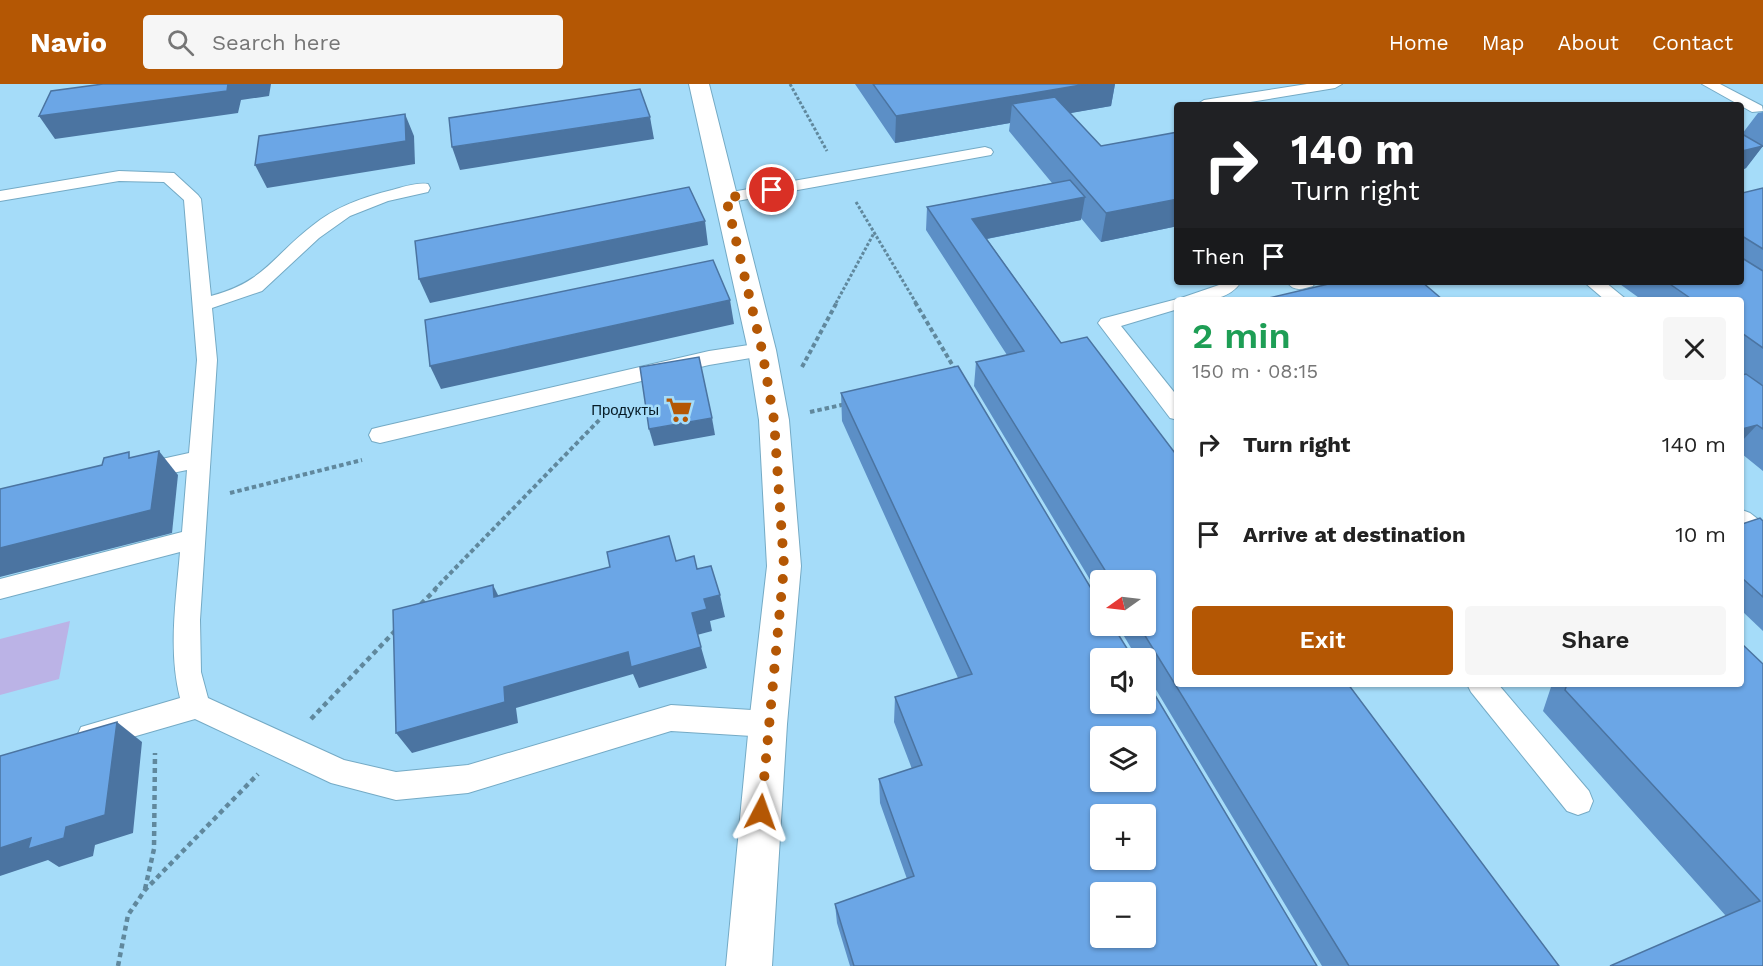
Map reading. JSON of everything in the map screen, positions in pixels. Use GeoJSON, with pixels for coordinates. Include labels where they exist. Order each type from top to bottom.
{"type":"FeatureCollection","features":[{"type":"Feature","properties":{"kind":"street"},"geometry":{"type":"LineString","coordinates":[[699,84],[762,350],[774,420],[784,566],[768,724],[749,966]]}},
{"type":"Feature","properties":{"kind":"lane"},"geometry":{"type":"LineString","coordinates":[[1220,88],[1245,84]]}},
{"type":"Feature","properties":{"kind":"lane"},"geometry":{"type":"LineString","coordinates":[[1223,102],[1335,84]]}},
{"type":"Feature","properties":{"kind":"lane"},"geometry":{"type":"LineString","coordinates":[[1709,84],[1738,102]]}},
{"type":"Feature","properties":{"kind":"lane"},"geometry":{"type":"LineString","coordinates":[[726,198],[985,152]]}},
{"type":"Feature","properties":{"kind":"lane"},"geometry":{"type":"LineString","coordinates":[[0,196],[119,176],[168,177],[192,199],[207,360],[187,620],[187,672],[195,706]]}},
{"type":"Feature","properties":{"kind":"lane"},"geometry":{"type":"LineString","coordinates":[[202,305],[235,296],[261,283],[320,228],[347,210],[381,197],[422,188]]}},
{"type":"Feature","properties":{"kind":"lane"},"geometry":{"type":"LineString","coordinates":[[1199,297],[1227,289],[1230,285]]}},
{"type":"Feature","properties":{"kind":"lane"},"geometry":{"type":"LineString","coordinates":[[1597,285],[1613,297]]}},
{"type":"Feature","properties":{"kind":"lane"},"geometry":{"type":"LineString","coordinates":[[1174,304],[1108,323],[1174,408]]}},
{"type":"Feature","properties":{"kind":"lane"},"geometry":{"type":"LineString","coordinates":[[380,435],[709,358],[762,350]]}},
{"type":"Feature","properties":{"kind":"lane"},"geometry":{"type":"LineString","coordinates":[[118,477],[200,459]]}},
{"type":"Feature","properties":{"kind":"lane"},"geometry":{"type":"LineString","coordinates":[[1744,521],[1763,536]]}},
{"type":"Feature","properties":{"kind":"lane"},"geometry":{"type":"LineString","coordinates":[[0,589],[194,539]]}},
{"type":"Feature","properties":{"kind":"lane"},"geometry":{"type":"LineString","coordinates":[[1483,687],[1578,801]]}},
{"type":"Feature","properties":{"kind":"lane"},"geometry":{"type":"LineString","coordinates":[[67,743],[195,706],[341,773],[396,786],[468,779],[670,718],[768,724]]}},
{"type":"Feature","properties":{"kind":"path"},"geometry":{"type":"LineString","coordinates":[[790,84],[842,179],[960,377]]}},
{"type":"Feature","properties":{"kind":"path"},"geometry":{"type":"LineString","coordinates":[[802,368],[874,232]]}},
{"type":"Feature","properties":{"kind":"path"},"geometry":{"type":"LineString","coordinates":[[417,609],[643,374]]}},
{"type":"Feature","properties":{"kind":"path"},"geometry":{"type":"LineString","coordinates":[[774,420],[855,402]]}},
{"type":"Feature","properties":{"kind":"path"},"geometry":{"type":"LineString","coordinates":[[118,966],[128,915],[145,890],[400,626]]}},
{"type":"Feature","properties":{"kind":"path"},"geometry":{"type":"LineString","coordinates":[[145,890],[154,849],[156,717]]}},
{"type":"Feature","properties":{"kind":"shaded area"},"geometry":{"type":"Polygon","coordinates":[[[70,621],[59,679],[0,695],[0,639],[70,621]]]}},
{"type":"Feature","properties":{"kind":"building"},"geometry":{"type":"Polygon","coordinates":[[[103,84],[228,84],[227,91],[39,116],[51,91],[103,84]]]}},
{"type":"Feature","properties":{"kind":"building"},"geometry":{"type":"Polygon","coordinates":[[[873,84],[1087,84],[896,116],[873,84]]]}},
{"type":"Feature","properties":{"kind":"building"},"geometry":{"type":"Polygon","coordinates":[[[640,89],[650,117],[452,147],[449,118],[640,89]]]}},
{"type":"Feature","properties":{"kind":"building"},"geometry":{"type":"Polygon","coordinates":[[[1055,97],[1101,146],[1174,133],[1174,200],[1106,213],[1012,104],[1055,97]]]}},
{"type":"Feature","properties":{"kind":"building"},"geometry":{"type":"Polygon","coordinates":[[[405,114],[406,141],[255,165],[259,136],[405,114]]]}},
{"type":"Feature","properties":{"kind":"building"},"geometry":{"type":"Polygon","coordinates":[[[1744,135],[1763,146],[1744,151],[1744,135]]]}},
{"type":"Feature","properties":{"kind":"building"},"geometry":{"type":"Polygon","coordinates":[[[1070,180],[1085,197],[972,219],[1061,343],[1087,337],[1174,452],[1174,683],[1156,654],[1156,648],[1153,648],[1145,636],[1156,636],[1156,570],[1105,570],[976,362],[1024,351],[927,207],[1070,180]]]}},
{"type":"Feature","properties":{"kind":"building"},"geometry":{"type":"Polygon","coordinates":[[[689,187],[705,221],[419,279],[415,241],[689,187]]]}},
{"type":"Feature","properties":{"kind":"building"},"geometry":{"type":"Polygon","coordinates":[[[1763,188],[1763,249],[1744,237],[1744,193],[1763,188]]]}},
{"type":"Feature","properties":{"kind":"building"},"geometry":{"type":"Polygon","coordinates":[[[1744,259],[1763,271],[1763,348],[1744,334],[1744,297],[1689,297],[1671,285],[1744,285],[1744,259]]]}},
{"type":"Feature","properties":{"kind":"building"},"geometry":{"type":"Polygon","coordinates":[[[713,260],[730,300],[430,366],[425,320],[713,260]]]}},
{"type":"Feature","properties":{"kind":"building"},"geometry":{"type":"Polygon","coordinates":[[[1324,285],[1426,285],[1440,297],[1273,297],[1324,285]]]}},
{"type":"Feature","properties":{"kind":"building","name":"Продукты"},"geometry":{"type":"Polygon","coordinates":[[[699,357],[712,418],[649,429],[640,367],[699,357]]]}},
{"type":"Feature","properties":{"kind":"building"},"geometry":{"type":"Polygon","coordinates":[[[958,366],[1090,587],[1090,636],[1119,636],[1127,648],[1090,648],[1090,714],[1156,714],[1156,697],[1317,966],[854,966],[835,904],[914,876],[879,779],[922,765],[895,697],[972,674],[841,393],[958,366]]]}},
{"type":"Feature","properties":{"kind":"building"},"geometry":{"type":"Polygon","coordinates":[[[1744,374],[1763,386],[1763,429],[1757,425],[1744,428],[1744,374]]]}},
{"type":"Feature","properties":{"kind":"building"},"geometry":{"type":"Polygon","coordinates":[[[159,451],[151,510],[0,548],[0,489],[102,465],[104,458],[129,452],[129,458],[159,451]]]}},
{"type":"Feature","properties":{"kind":"building"},"geometry":{"type":"Polygon","coordinates":[[[1760,518],[1763,521],[1763,597],[1744,580],[1744,523],[1760,518]]]}},
{"type":"Feature","properties":{"kind":"building"},"geometry":{"type":"Polygon","coordinates":[[[669,536],[676,561],[694,556],[697,569],[711,566],[720,595],[704,599],[707,609],[692,613],[701,647],[631,667],[628,652],[504,687],[505,702],[396,733],[393,610],[493,585],[494,597],[610,567],[607,552],[669,536]]]}},
{"type":"Feature","properties":{"kind":"building"},"geometry":{"type":"Polygon","coordinates":[[[1744,646],[1763,664],[1763,966],[1610,966],[1760,901],[1565,690],[1566,687],[1744,687],[1744,646]]]}},
{"type":"Feature","properties":{"kind":"building"},"geometry":{"type":"Polygon","coordinates":[[[1177,687],[1350,687],[1559,966],[1349,966],[1177,687]]]}},
{"type":"Feature","properties":{"kind":"building"},"geometry":{"type":"Polygon","coordinates":[[[117,722],[105,815],[66,827],[64,838],[28,849],[31,838],[0,848],[0,756],[117,722]]]}},
{"type":"Feature","properties":{"kind":"place","name":"Продукты"},"geometry":{"type":"Point","coordinates":[679,410]}},
{"type":"Feature","properties":{"kind":"route"},"geometry":{"type":"LineString","coordinates":[[761,812],[784,566],[774,420],[762,350],[726,198],[772,190]]}}]}
